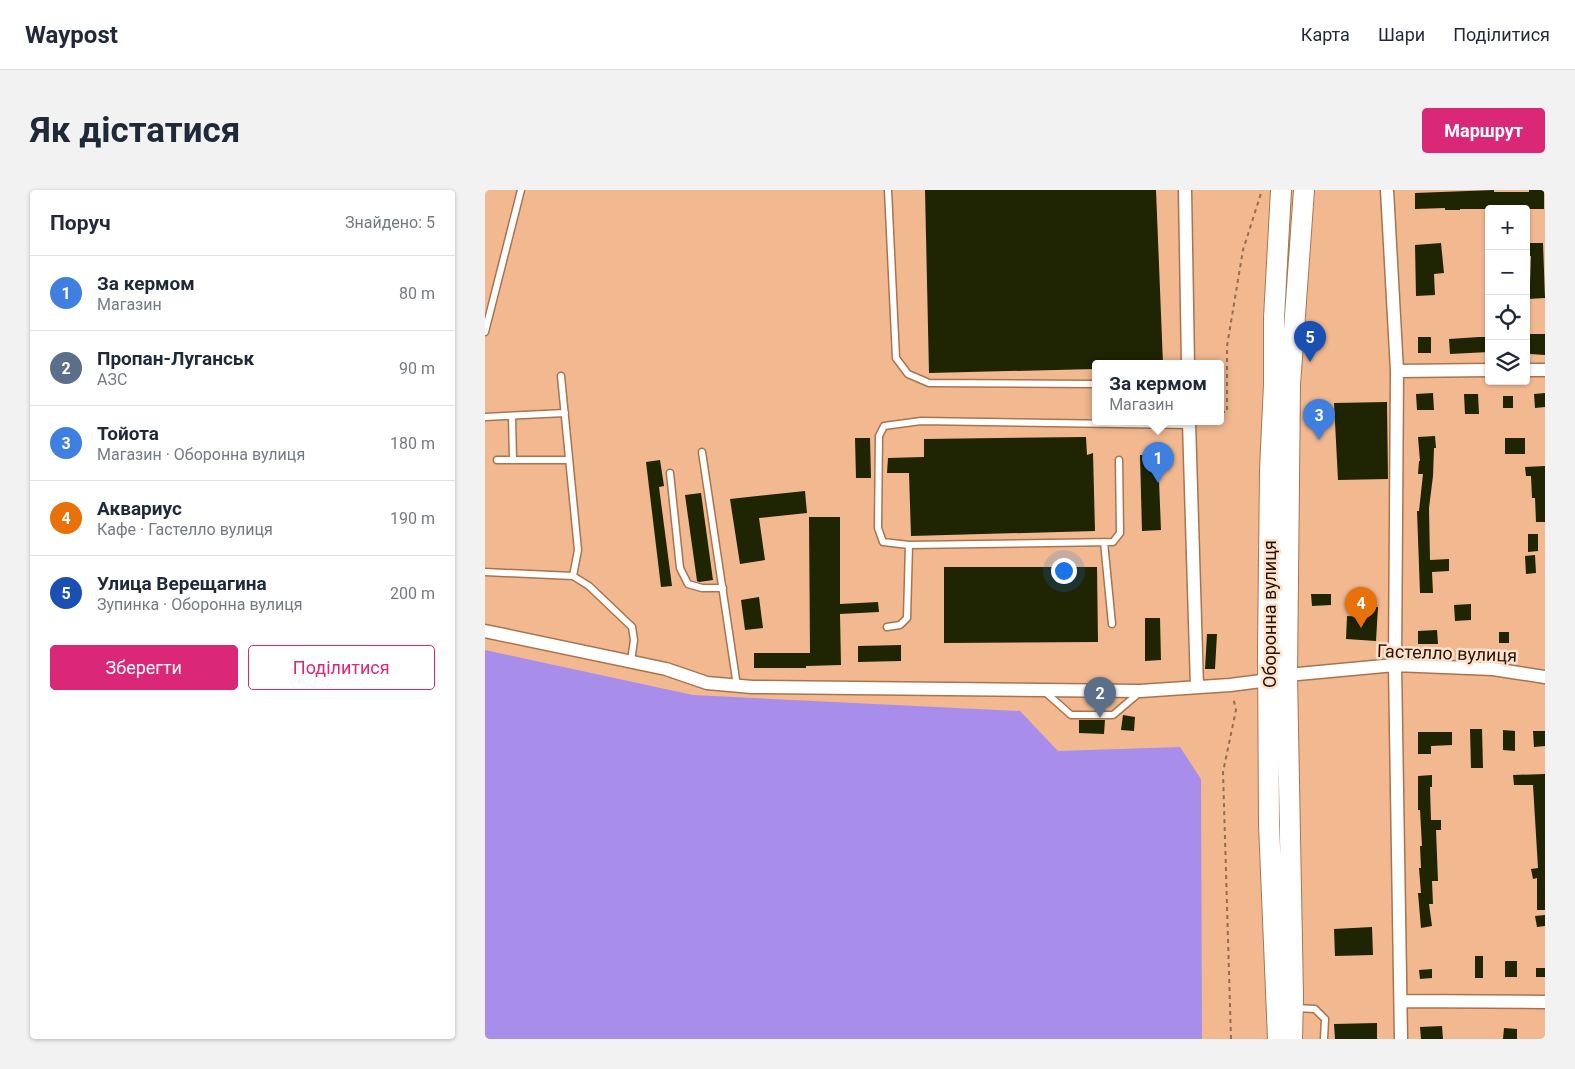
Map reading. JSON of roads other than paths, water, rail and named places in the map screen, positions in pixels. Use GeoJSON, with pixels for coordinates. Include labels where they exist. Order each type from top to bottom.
{"type":"FeatureCollection","features":[{"type":"Feature","properties":{"kind":"main road","name":"Оборонна вулиця"},"geometry":{"type":"LineString","coordinates":[[1281,190],[1274,318],[1275,384],[1270,470],[1292,1039]]}},
{"type":"Feature","properties":{"kind":"main road","name":"Оборонна вулиця"},"geometry":{"type":"LineString","coordinates":[[1278,1039],[1269,824],[1278,678],[1290,385],[1304,190]]}},
{"type":"Feature","properties":{"kind":"street"},"geometry":{"type":"LineString","coordinates":[[1185,190],[1187,360]]}},
{"type":"Feature","properties":{"kind":"street"},"geometry":{"type":"LineString","coordinates":[[1387,190],[1397,371],[1395,665],[1401,1039]]}},
{"type":"Feature","properties":{"kind":"street"},"geometry":{"type":"LineString","coordinates":[[1397,371],[1485,370]]}},
{"type":"Feature","properties":{"kind":"street"},"geometry":{"type":"LineString","coordinates":[[1530,370],[1545,370]]}},
{"type":"Feature","properties":{"kind":"street"},"geometry":{"type":"LineString","coordinates":[[1189,425],[1197,687]]}},
{"type":"Feature","properties":{"kind":"street","name":"Гастелло вулиця"},"geometry":{"type":"LineString","coordinates":[[485,631],[666,669],[707,683],[737,686],[1141,691],[1230,685],[1395,665],[1493,669],[1545,677]]}},
{"type":"Feature","properties":{"kind":"street"},"geometry":{"type":"LineString","coordinates":[[1401,1002],[1545,1002]]}},
{"type":"Feature","properties":{"kind":"lane"},"geometry":{"type":"LineString","coordinates":[[485,332],[521,190]]}},
{"type":"Feature","properties":{"kind":"lane"},"geometry":{"type":"LineString","coordinates":[[888,190],[896,358],[908,374],[929,383],[1092,384]]}},
{"type":"Feature","properties":{"kind":"lane"},"geometry":{"type":"LineString","coordinates":[[561,376],[578,550],[573,576]]}},
{"type":"Feature","properties":{"kind":"lane"},"geometry":{"type":"LineString","coordinates":[[485,417],[565,413]]}},
{"type":"Feature","properties":{"kind":"lane"},"geometry":{"type":"LineString","coordinates":[[512,416],[513,460]]}},
{"type":"Feature","properties":{"kind":"lane"},"geometry":{"type":"LineString","coordinates":[[1092,423],[921,421],[884,426],[879,436],[877,528],[883,542],[909,545],[1113,542],[1120,533],[1119,460]]}},
{"type":"Feature","properties":{"kind":"lane"},"geometry":{"type":"LineString","coordinates":[[702,452],[737,686]]}},
{"type":"Feature","properties":{"kind":"lane"},"geometry":{"type":"LineString","coordinates":[[497,460],[569,460]]}},
{"type":"Feature","properties":{"kind":"lane"},"geometry":{"type":"LineString","coordinates":[[670,473],[680,568],[688,584],[702,588],[723,588]]}},
{"type":"Feature","properties":{"kind":"lane"},"geometry":{"type":"LineString","coordinates":[[1104,542],[1112,624]]}},
{"type":"Feature","properties":{"kind":"lane"},"geometry":{"type":"LineString","coordinates":[[887,627],[900,625],[907,618],[909,545]]}},
{"type":"Feature","properties":{"kind":"lane"},"geometry":{"type":"LineString","coordinates":[[485,572],[573,576],[589,586],[632,627],[634,640],[631,661]]}},
{"type":"Feature","properties":{"kind":"lane"},"geometry":{"type":"LineString","coordinates":[[1043,690],[1071,715],[1113,715],[1141,691]]}},
{"type":"Feature","properties":{"kind":"lane"},"geometry":{"type":"LineString","coordinates":[[1292,1008],[1315,1009],[1325,1019],[1324,1039]]}},
{"type":"Feature","properties":{"kind":"place","name":"Улица Верещагина"},"geometry":{"type":"Point","coordinates":[1310,362]}},
{"type":"Feature","properties":{"kind":"place","name":"Тойота"},"geometry":{"type":"Point","coordinates":[1319,440]}},
{"type":"Feature","properties":{"kind":"place","name":"За кермом"},"geometry":{"type":"Point","coordinates":[1158,483]}},
{"type":"Feature","properties":{"kind":"place","name":"Аквариус"},"geometry":{"type":"Point","coordinates":[1361,628]}},
{"type":"Feature","properties":{"kind":"place","name":"Пропан-Луганськ"},"geometry":{"type":"Point","coordinates":[1100,718]}}]}
